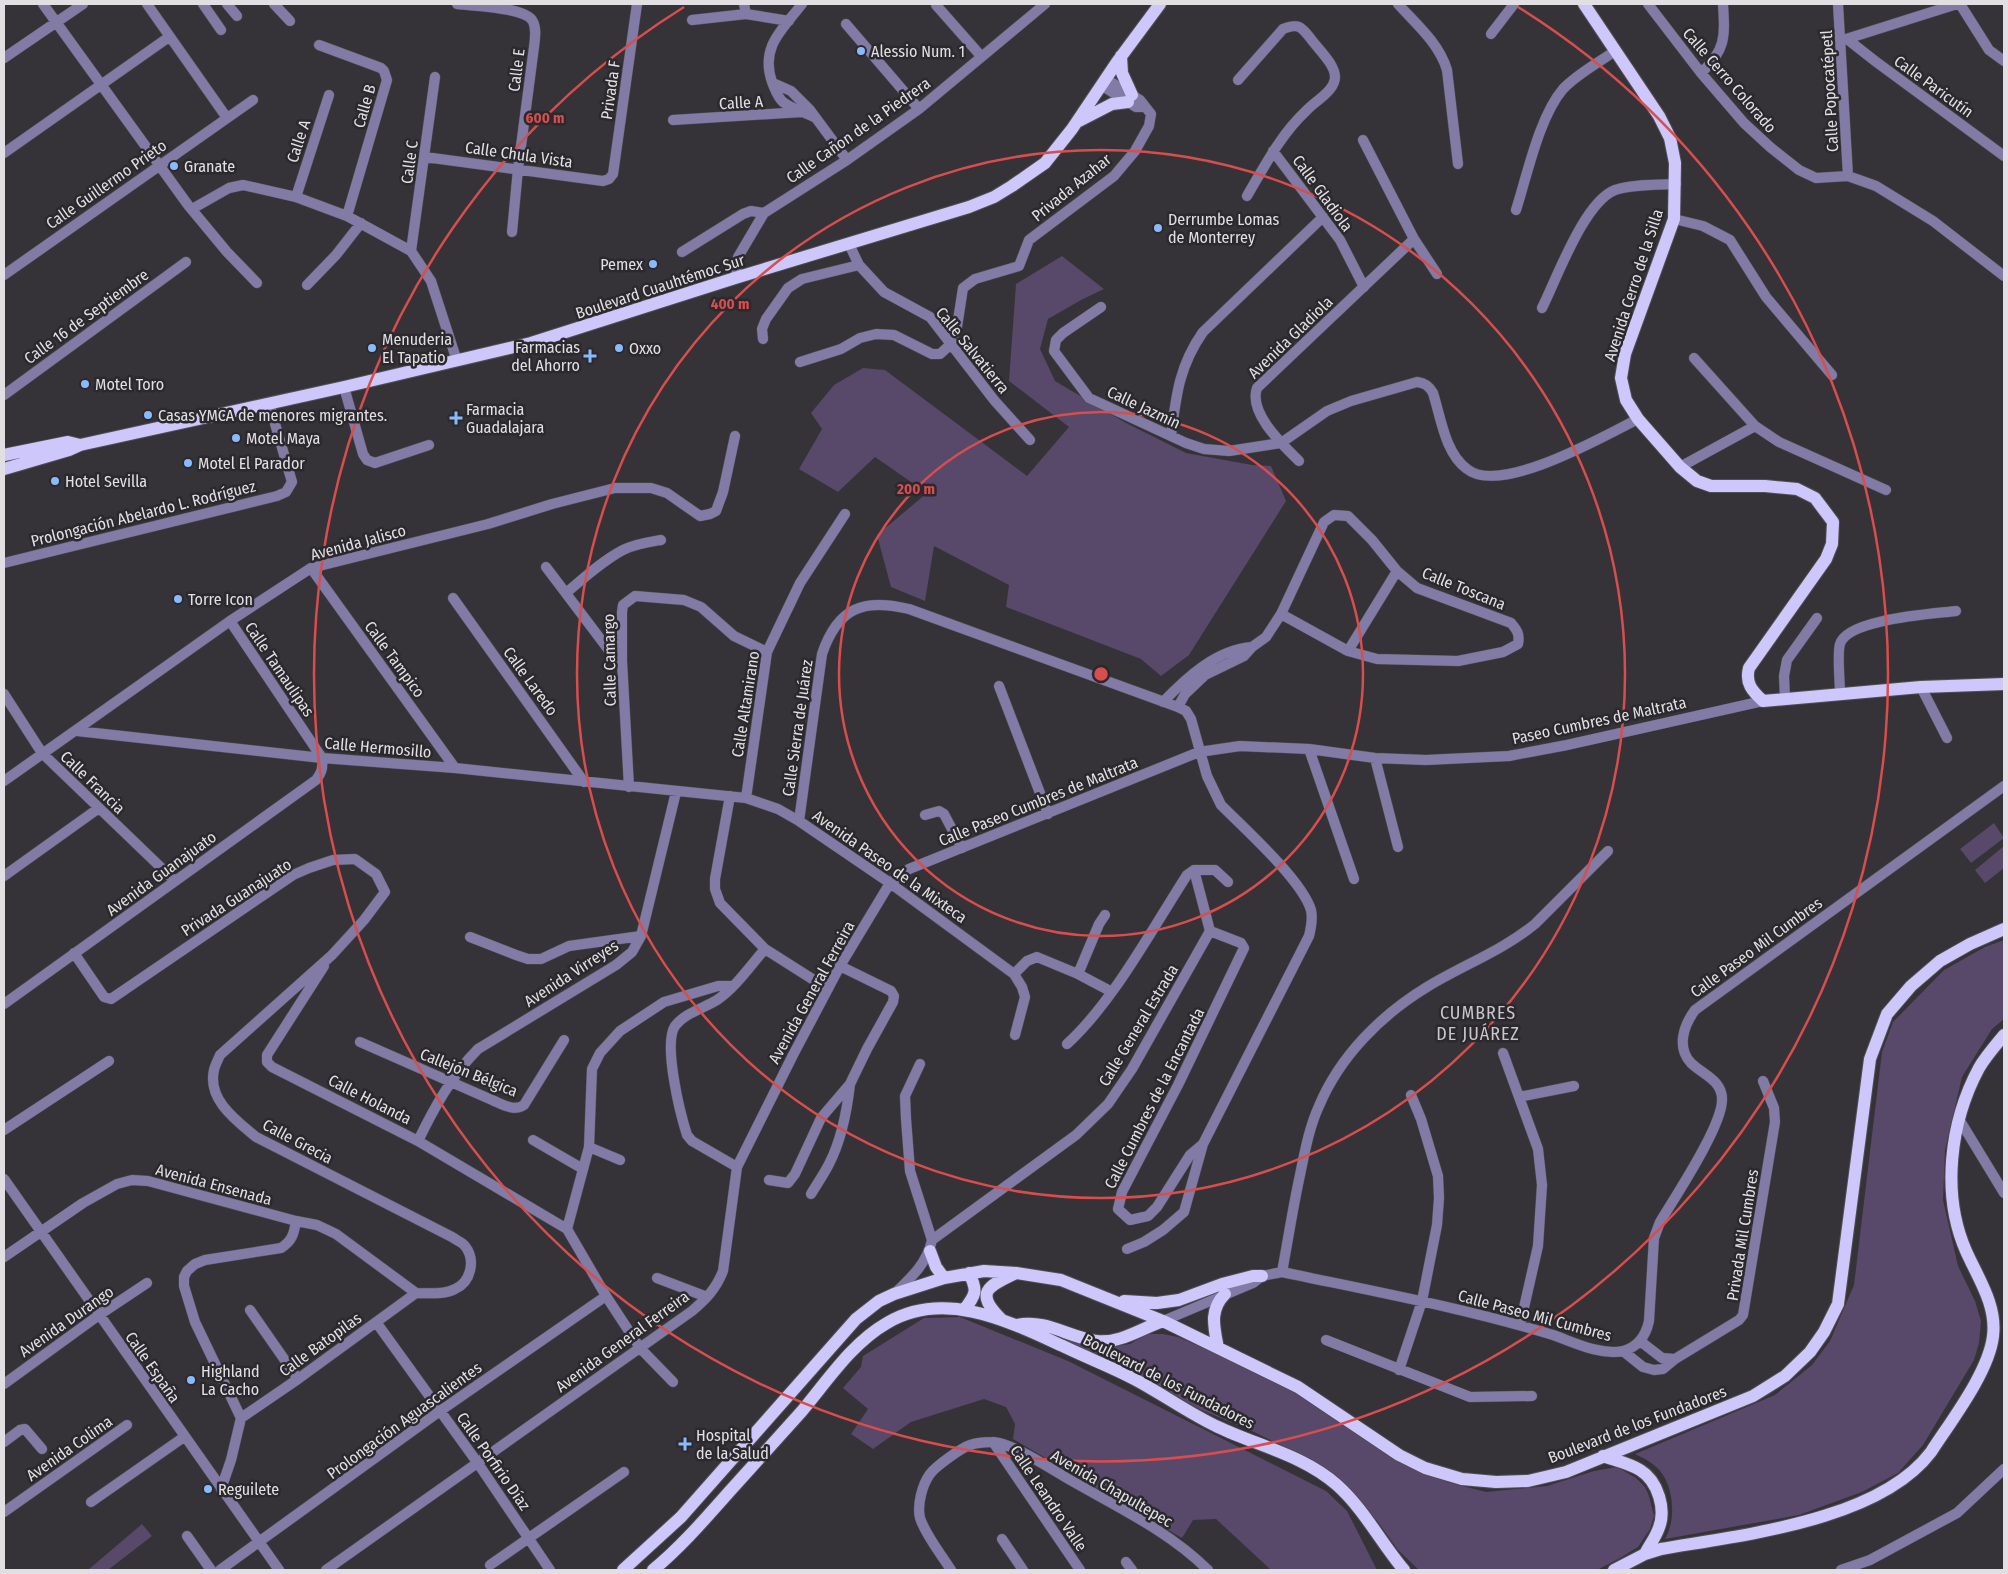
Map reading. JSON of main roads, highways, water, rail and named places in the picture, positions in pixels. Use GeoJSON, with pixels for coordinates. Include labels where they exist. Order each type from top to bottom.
{"type":"FeatureCollection","features":[{"type":"Feature","properties":{"kind":"main road","name":"Boulevard Cuauhtémoc Sur"},"geometry":{"type":"LineString","coordinates":[[4,469],[69,450],[80,444],[344,387],[511,348],[580,329],[735,278],[968,207],[994,197],[1045,163],[1077,122],[1121,56],[1160,4]]}},
{"type":"Feature","properties":{"kind":"main road","name":"Avenida Cerro de la Silla"},"geometry":{"type":"LineString","coordinates":[[1584,4],[1659,116],[1670,138],[1675,163],[1674,219],[1624,354],[1621,378],[1626,400],[1638,419],[1680,467],[1697,481],[1711,486],[1765,486],[1797,489],[1815,498],[1832,522],[1832,544],[1826,559],[1749,668],[1747,677],[1752,691],[1763,701]]}},
{"type":"Feature","properties":{"kind":"main road"},"geometry":{"type":"LineString","coordinates":[[1077,122],[1112,104],[1130,99],[1122,74],[1121,56]]}},
{"type":"Feature","properties":{"kind":"main road","name":"Boulevard Cuauhtémoc Sur"},"geometry":{"type":"LineString","coordinates":[[4,455],[68,442],[80,444]]}},
{"type":"Feature","properties":{"kind":"main road","name":"Paseo Cumbres de Maltrata"},"geometry":{"type":"LineString","coordinates":[[1763,701],[1921,687],[2004,684]]}},
{"type":"Feature","properties":{"kind":"main road","name":"Boulevard de los Fundadores"},"geometry":{"type":"LineString","coordinates":[[623,1570],[681,1517],[856,1319],[879,1301],[894,1294],[944,1278],[984,1270],[1061,1280],[1163,1320],[1298,1387],[1399,1455],[1426,1468],[1452,1476],[1496,1482],[1528,1481],[1566,1472],[1753,1396],[1785,1376],[1810,1352],[1824,1332],[1838,1304],[1870,1059],[1887,1014],[1910,986],[1940,961],[1970,944],[2004,929]]}},
{"type":"Feature","properties":{"kind":"main road"},"geometry":{"type":"LineString","coordinates":[[1614,1570],[1645,1554],[1660,1549],[1772,1530],[1827,1515],[1886,1490],[1901,1481],[1922,1464],[1931,1452],[1982,1371],[1990,1354],[1994,1335],[1993,1314],[1985,1289],[1964,1246],[1956,1222],[1952,1169],[1954,1145],[1966,1094],[1980,1066],[2004,1035]]}},
{"type":"Feature","properties":{"kind":"main road"},"geometry":{"type":"LineString","coordinates":[[931,1246],[936,1267],[944,1278]]}},
{"type":"Feature","properties":{"kind":"main road"},"geometry":{"type":"LineString","coordinates":[[964,1310],[975,1293],[975,1287],[969,1273]]}},
{"type":"Feature","properties":{"kind":"main road"},"geometry":{"type":"LineString","coordinates":[[1003,1321],[989,1307],[986,1295],[992,1286],[1016,1273]]}},
{"type":"Feature","properties":{"kind":"main road"},"geometry":{"type":"LineString","coordinates":[[1109,1300],[1157,1303],[1179,1300],[1222,1284],[1254,1276],[1262,1276]]}},
{"type":"Feature","properties":{"kind":"main road"},"geometry":{"type":"LineString","coordinates":[[1218,1348],[1213,1325],[1214,1310],[1219,1300],[1225,1294]]}},
{"type":"Feature","properties":{"kind":"main road","name":"Boulevard de los Fundadores"},"geometry":{"type":"LineString","coordinates":[[653,1570],[696,1529],[868,1336],[888,1322],[911,1313],[946,1308],[964,1310],[1017,1325],[1135,1379],[1217,1426],[1287,1454],[1317,1469],[1337,1485],[1354,1503],[1404,1570]]}},
{"type":"Feature","properties":{"kind":"main road"},"geometry":{"type":"LineString","coordinates":[[1017,1325],[1030,1322],[1050,1326],[1095,1341],[1106,1341],[1121,1338],[1163,1320]]}},
{"type":"Feature","properties":{"kind":"main road"},"geometry":{"type":"LineString","coordinates":[[1603,1456],[1640,1470],[1652,1481],[1658,1494],[1661,1506],[1659,1529],[1645,1554]]}},
{"type":"Feature","properties":{"kind":"place","name":"Alessio Num. 1"},"geometry":{"type":"Point","coordinates":[861,51]}},
{"type":"Feature","properties":{"kind":"place","name":"Granate"},"geometry":{"type":"Point","coordinates":[174,166]}},
{"type":"Feature","properties":{"kind":"place","name":"Derrumbe Lomas de Monterrey"},"geometry":{"type":"Point","coordinates":[1158,228]}},
{"type":"Feature","properties":{"kind":"place","name":"Pemex"},"geometry":{"type":"Point","coordinates":[653,264]}},
{"type":"Feature","properties":{"kind":"place","name":"Menuderia El Tapatio"},"geometry":{"type":"Point","coordinates":[372,348]}},
{"type":"Feature","properties":{"kind":"place","name":"Oxxo"},"geometry":{"type":"Point","coordinates":[619,348]}},
{"type":"Feature","properties":{"kind":"place","name":"Farmacias del Ahorro"},"geometry":{"type":"Point","coordinates":[590,356]}},
{"type":"Feature","properties":{"kind":"place","name":"Motel Toro"},"geometry":{"type":"Point","coordinates":[85,384]}},
{"type":"Feature","properties":{"kind":"place","name":"Casas YMCA de menores migrantes."},"geometry":{"type":"Point","coordinates":[148,415]}},
{"type":"Feature","properties":{"kind":"place","name":"Farmacia Guadalajara"},"geometry":{"type":"Point","coordinates":[456,418]}},
{"type":"Feature","properties":{"kind":"place","name":"Motel Maya"},"geometry":{"type":"Point","coordinates":[236,438]}},
{"type":"Feature","properties":{"kind":"place","name":"Motel El Parador"},"geometry":{"type":"Point","coordinates":[188,463]}},
{"type":"Feature","properties":{"kind":"place","name":"Hotel Sevilla"},"geometry":{"type":"Point","coordinates":[55,481]}},
{"type":"Feature","properties":{"kind":"place","name":"Torre Icon"},"geometry":{"type":"Point","coordinates":[178,599]}},
{"type":"Feature","properties":{"kind":"place","name":"Highland La Cacho"},"geometry":{"type":"Point","coordinates":[191,1380]}},
{"type":"Feature","properties":{"kind":"place","name":"Hospital de la Salud"},"geometry":{"type":"Point","coordinates":[685,1444]}},
{"type":"Feature","properties":{"kind":"place","name":"Reguilete"},"geometry":{"type":"Point","coordinates":[208,1489]}},
{"type":"Feature","properties":{"kind":"district","name":"CUMBRES DE JUÁREZ"},"geometry":{"type":"Point","coordinates":[1478,1023]}}]}
